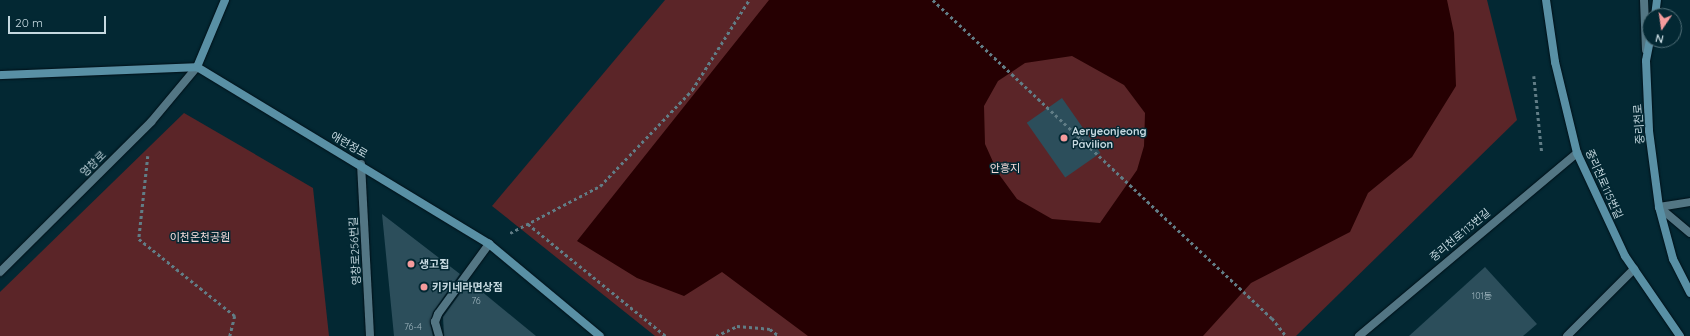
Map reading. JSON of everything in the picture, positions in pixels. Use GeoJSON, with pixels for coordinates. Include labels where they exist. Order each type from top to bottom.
{"type":"FeatureCollection","features":[{"type":"Feature","properties":{"kind":"street"},"geometry":{"type":"LineString","coordinates":[[0,75],[197,67],[225,0]]}},
{"type":"Feature","properties":{"kind":"street","name":"중리천로115번길"},"geometry":{"type":"LineString","coordinates":[[1546,0],[1555,62],[1577,153],[1634,270],[1680,336]]}},
{"type":"Feature","properties":{"kind":"street"},"geometry":{"type":"LineString","coordinates":[[1644,0],[1646,61]]}},
{"type":"Feature","properties":{"kind":"street","name":"중리천로"},"geometry":{"type":"LineString","coordinates":[[1648,48],[1646,61],[1649,131],[1659,207],[1673,260],[1690,293]]}},
{"type":"Feature","properties":{"kind":"street","name":"영창로"},"geometry":{"type":"LineString","coordinates":[[0,272],[151,122],[197,67]]}},
{"type":"Feature","properties":{"kind":"street","name":"애련정로"},"geometry":{"type":"LineString","coordinates":[[197,67],[361,164],[489,244],[600,336]]}},
{"type":"Feature","properties":{"kind":"street","name":"중리천로113번길"},"geometry":{"type":"LineString","coordinates":[[1359,336],[1544,178],[1577,153]]}},
{"type":"Feature","properties":{"kind":"street","name":"영창로256번길"},"geometry":{"type":"LineString","coordinates":[[361,164],[370,336]]}},
{"type":"Feature","properties":{"kind":"street"},"geometry":{"type":"LineString","coordinates":[[1659,207],[1690,202]]}},
{"type":"Feature","properties":{"kind":"street"},"geometry":{"type":"LineString","coordinates":[[1659,207],[1690,234]]}},
{"type":"Feature","properties":{"kind":"street"},"geometry":{"type":"LineString","coordinates":[[439,336],[435,322],[438,314],[489,244]]}},
{"type":"Feature","properties":{"kind":"street"},"geometry":{"type":"LineString","coordinates":[[1567,336],[1634,270]]}},
{"type":"Feature","properties":{"kind":"path"},"geometry":{"type":"LineString","coordinates":[[489,244],[600,186],[692,90],[749,0]]}},
{"type":"Feature","properties":{"kind":"path"},"geometry":{"type":"LineString","coordinates":[[933,0],[1272,318],[1286,336]]}},
{"type":"Feature","properties":{"kind":"path"},"geometry":{"type":"LineString","coordinates":[[1534,70],[1544,178]]}},
{"type":"Feature","properties":{"kind":"path"},"geometry":{"type":"LineString","coordinates":[[151,122],[139,239],[235,316],[230,336]]}},
{"type":"Feature","properties":{"kind":"path"},"geometry":{"type":"LineString","coordinates":[[528,224],[666,336]]}},
{"type":"Feature","properties":{"kind":"path"},"geometry":{"type":"LineString","coordinates":[[716,336],[737,326],[770,330],[778,336]]}},
{"type":"Feature","properties":{"kind":"green space","name":"안흥지"},"geometry":{"type":"Polygon","coordinates":[[[665,0],[1487,0],[1517,120],[1296,336],[655,336],[492,206],[665,0]]]}},
{"type":"Feature","properties":{"kind":"green space","name":"이천온천공원"},"geometry":{"type":"Polygon","coordinates":[[[184,113],[313,188],[329,336],[0,336],[0,292],[184,113]]]}},
{"type":"Feature","properties":{"kind":"shaded area","name":"안흥지"},"geometry":{"type":"Polygon","coordinates":[[[769,0],[1447,0],[1454,33],[1456,86],[1412,157],[1368,193],[1350,232],[1251,283],[1203,336],[808,336],[722,272],[684,296],[637,278],[577,241],[769,0]],[[1072,56],[1025,63],[998,81],[984,106],[985,144],[998,173],[1017,199],[1052,219],[1100,223],[1137,170],[1144,146],[1145,113],[1124,85],[1072,56]]]}},
{"type":"Feature","properties":{"kind":"building","name":"Aeryeonjeong Pavilion"},"geometry":{"type":"Polygon","coordinates":[[[1062,98],[1100,153],[1065,178],[1027,123],[1062,98]]]}},
{"type":"Feature","properties":{"kind":"building"},"geometry":{"type":"Polygon","coordinates":[[[382,214],[460,274],[433,312],[430,323],[433,336],[394,336],[382,214]]]}},
{"type":"Feature","properties":{"kind":"building"},"geometry":{"type":"Polygon","coordinates":[[[1485,267],[1537,324],[1523,336],[1409,336],[1485,267]]]}},
{"type":"Feature","properties":{"kind":"building"},"geometry":{"type":"Polygon","coordinates":[[[469,281],[536,336],[444,336],[443,317],[469,281]]]}},
{"type":"Feature","properties":{"kind":"place","name":"Aeryeonjeong Pavilion"},"geometry":{"type":"Point","coordinates":[1064,138]}},
{"type":"Feature","properties":{"kind":"place","name":"생고집"},"geometry":{"type":"Point","coordinates":[411,264]}},
{"type":"Feature","properties":{"kind":"place","name":"키키네라면상점"},"geometry":{"type":"Point","coordinates":[424,287]}}]}
